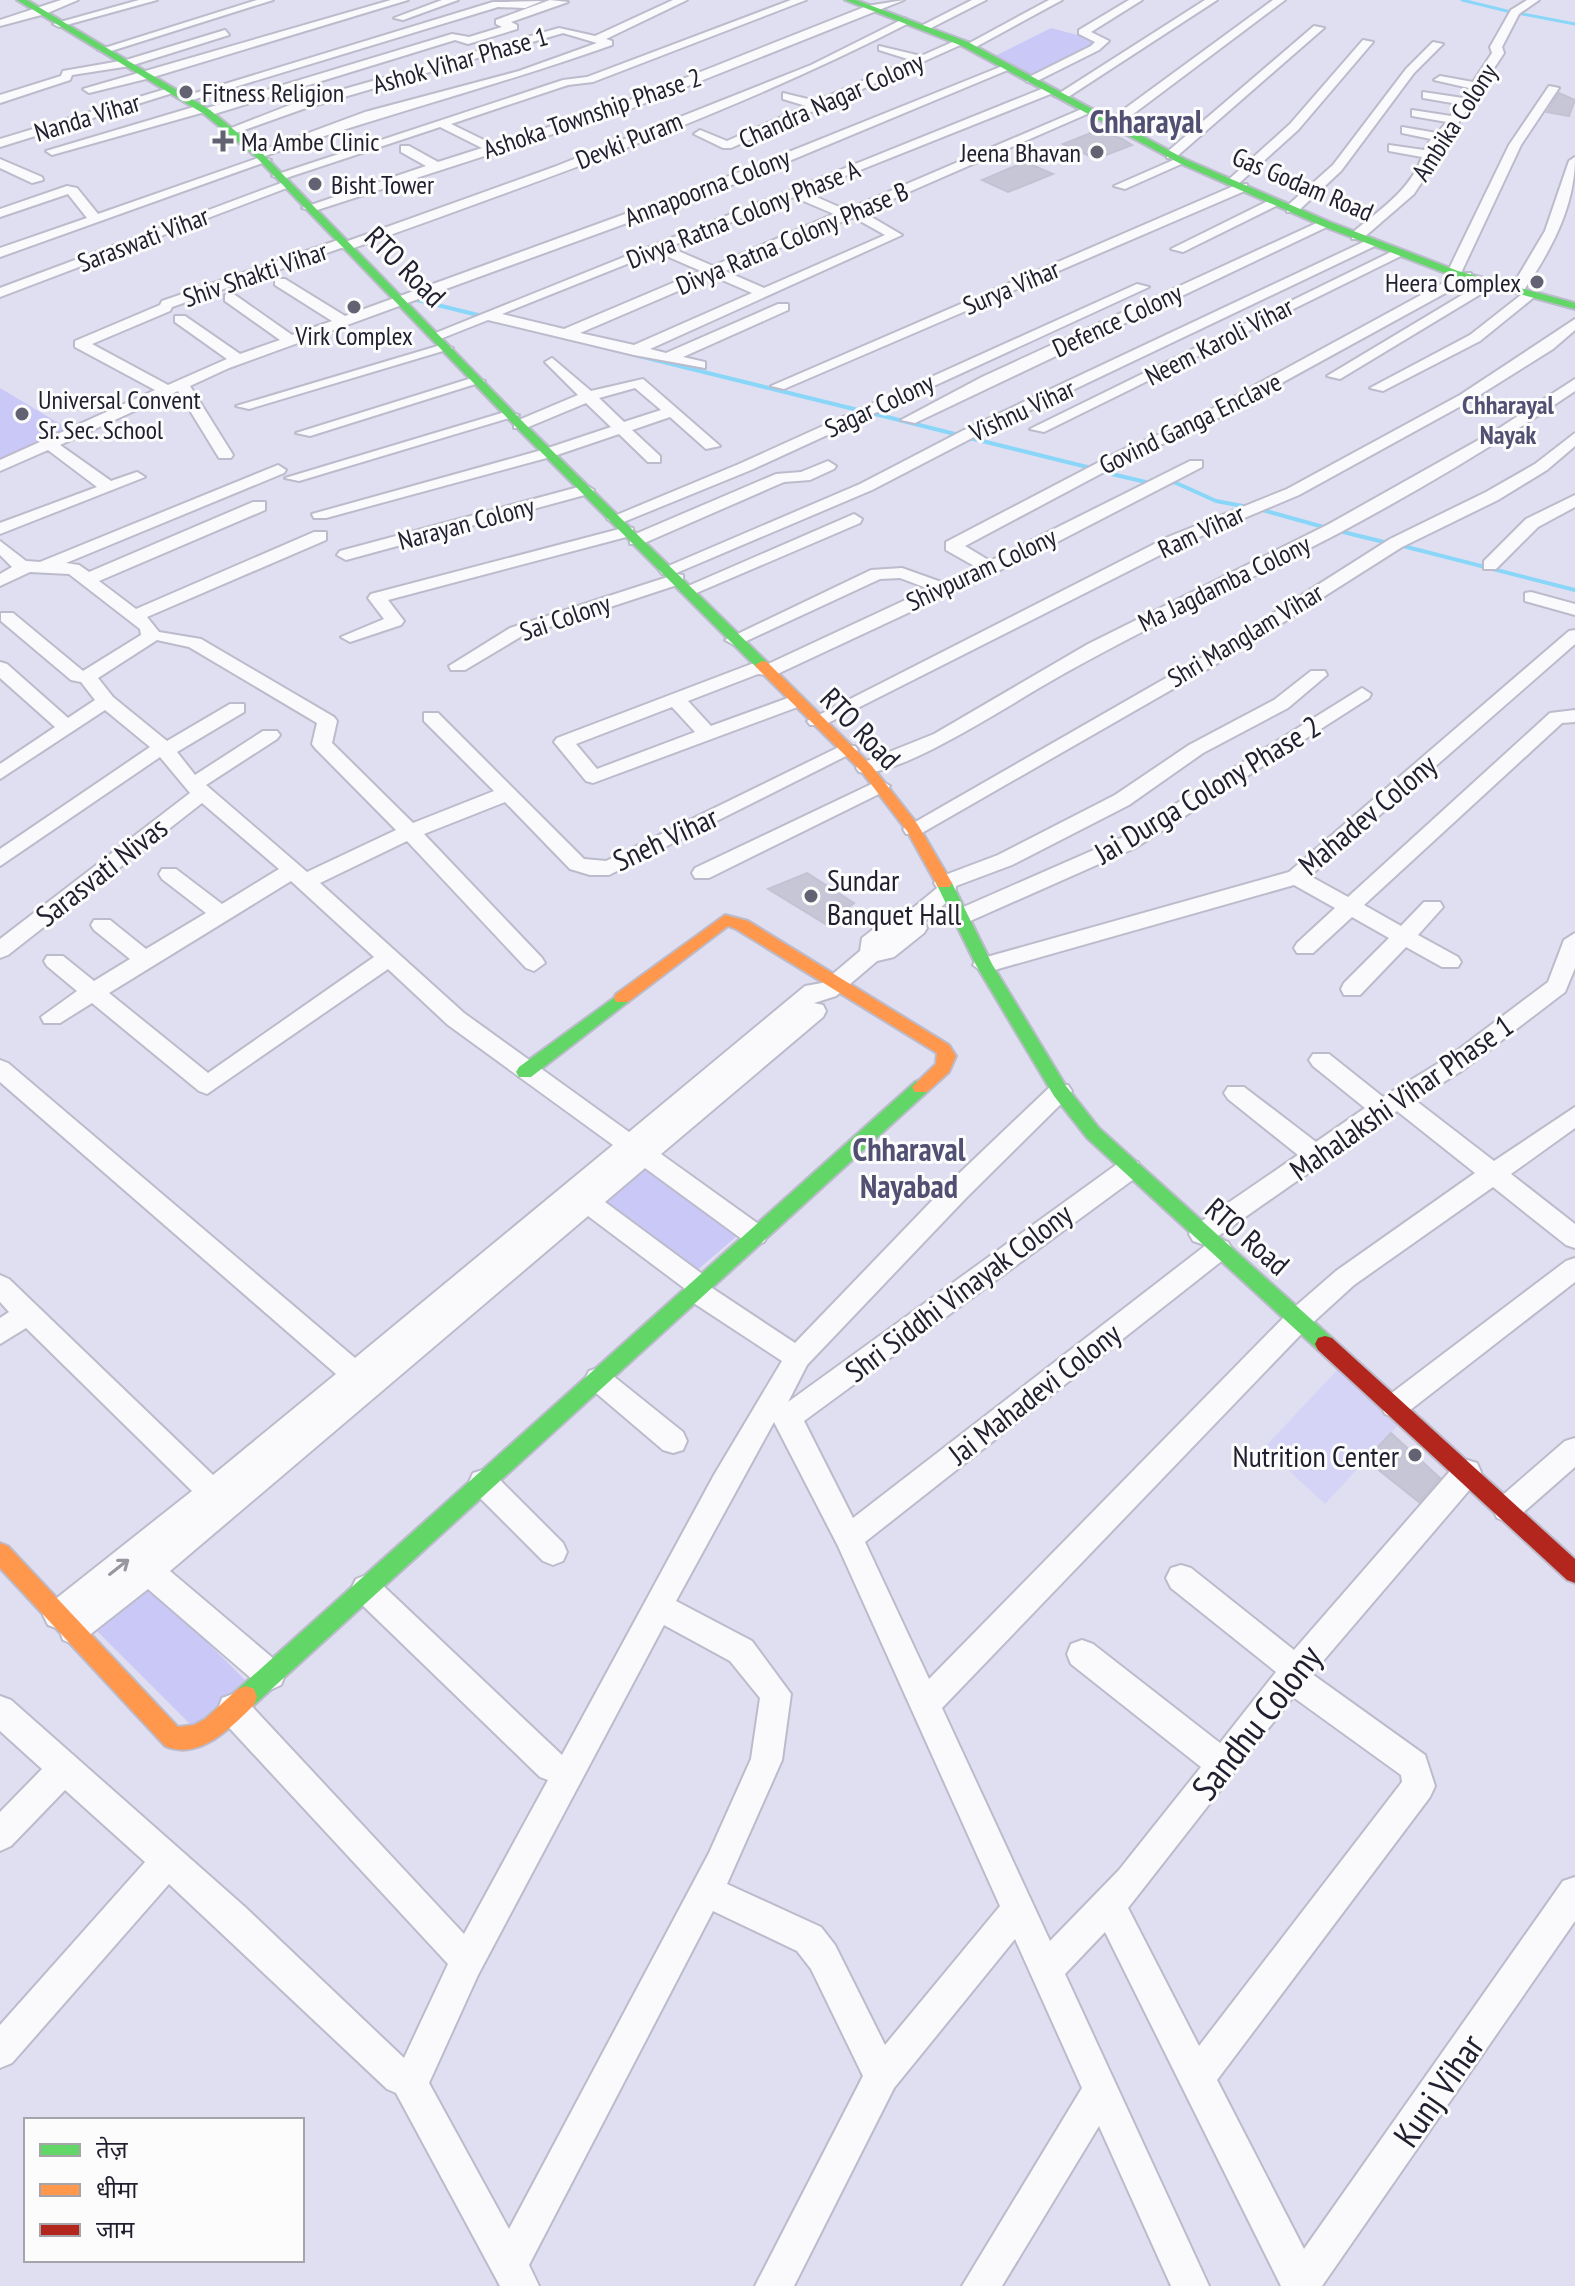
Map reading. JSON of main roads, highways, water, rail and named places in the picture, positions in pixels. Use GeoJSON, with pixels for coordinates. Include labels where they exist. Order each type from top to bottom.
{"type":"FeatureCollection","features":[{"type":"Feature","properties":{"kind":"waterway"},"geometry":{"type":"LineString","coordinates":[[1462,0],[1511,12]]}},
{"type":"Feature","properties":{"kind":"waterway"},"geometry":{"type":"LineString","coordinates":[[1517,13],[1575,24]]}},
{"type":"Feature","properties":{"kind":"waterway"},"geometry":{"type":"LineString","coordinates":[[417,300],[482,316]]}},
{"type":"Feature","properties":{"kind":"waterway"},"geometry":{"type":"LineString","coordinates":[[635,355],[862,411]]}},
{"type":"Feature","properties":{"kind":"waterway"},"geometry":{"type":"LineString","coordinates":[[871,413],[959,435]]}},
{"type":"Feature","properties":{"kind":"waterway"},"geometry":{"type":"LineString","coordinates":[[970,438],[1091,468]]}},
{"type":"Feature","properties":{"kind":"waterway"},"geometry":{"type":"LineString","coordinates":[[1103,472],[1150,483]]}},
{"type":"Feature","properties":{"kind":"waterway"},"geometry":{"type":"LineString","coordinates":[[1168,484],[1174,482],[1216,501],[1248,507]]}},
{"type":"Feature","properties":{"kind":"waterway"},"geometry":{"type":"LineString","coordinates":[[1259,509],[1327,528]]}},
{"type":"Feature","properties":{"kind":"waterway"},"geometry":{"type":"LineString","coordinates":[[1339,531],[1388,543]]}},
{"type":"Feature","properties":{"kind":"waterway"},"geometry":{"type":"LineString","coordinates":[[1399,545],[1575,590]]}},
{"type":"Feature","properties":{"kind":"place","name":"Fitness Religion"},"geometry":{"type":"Point","coordinates":[186,92]}},
{"type":"Feature","properties":{"kind":"place","name":"Ma Ambe Clinic"},"geometry":{"type":"Point","coordinates":[223,141]}},
{"type":"Feature","properties":{"kind":"place","name":"Jeena Bhavan"},"geometry":{"type":"Point","coordinates":[1097,152]}},
{"type":"Feature","properties":{"kind":"place","name":"Bisht Tower"},"geometry":{"type":"Point","coordinates":[315,184]}},
{"type":"Feature","properties":{"kind":"place","name":"Heera Complex"},"geometry":{"type":"Point","coordinates":[1537,282]}},
{"type":"Feature","properties":{"kind":"place","name":"Virk Complex"},"geometry":{"type":"Point","coordinates":[354,307]}},
{"type":"Feature","properties":{"kind":"place","name":"Universal Convent Sr. Sec. School"},"geometry":{"type":"Point","coordinates":[22,414]}},
{"type":"Feature","properties":{"kind":"place","name":"Sundar Banquet Hall"},"geometry":{"type":"Point","coordinates":[811,896]}},
{"type":"Feature","properties":{"kind":"place","name":"Nutrition Center"},"geometry":{"type":"Point","coordinates":[1415,1455]}},
{"type":"Feature","properties":{"kind":"district","name":"Chharayal"},"geometry":{"type":"Point","coordinates":[1146,121]}},
{"type":"Feature","properties":{"kind":"district","name":"Chharayal Nayak"},"geometry":{"type":"Point","coordinates":[1508,419]}},
{"type":"Feature","properties":{"kind":"district","name":"Chharaval Nayabad"},"geometry":{"type":"Point","coordinates":[909,1168]}}]}
